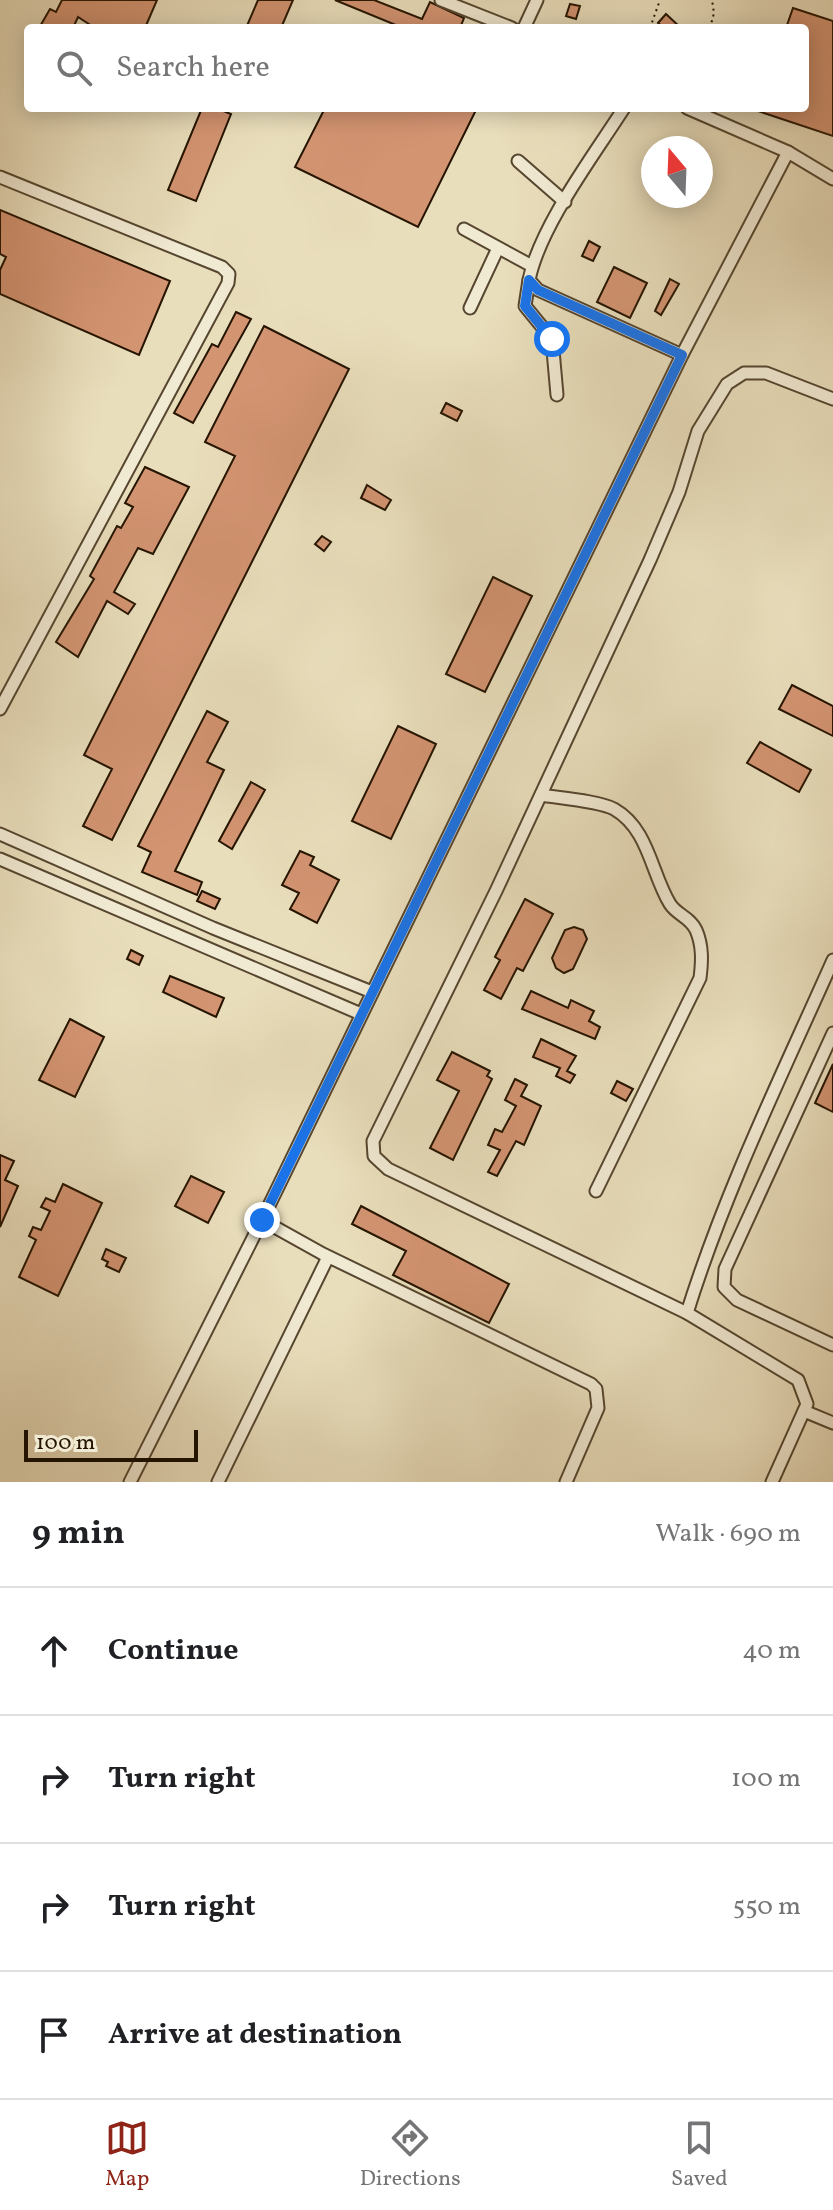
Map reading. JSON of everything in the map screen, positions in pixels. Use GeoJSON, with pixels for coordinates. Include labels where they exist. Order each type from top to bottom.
{"type":"FeatureCollection","features":[{"type":"Feature","properties":{"kind":"street"},"geometry":{"type":"LineString","coordinates":[[441,0],[502,24]]}},
{"type":"Feature","properties":{"kind":"street"},"geometry":{"type":"LineString","coordinates":[[526,24],[537,0]]}},
{"type":"Feature","properties":{"kind":"street"},"geometry":{"type":"LineString","coordinates":[[557,395],[552,339],[525,306],[532,266],[565,202],[621,112]]}},
{"type":"Feature","properties":{"kind":"street"},"geometry":{"type":"LineString","coordinates":[[696,112],[788,152],[833,179]]}},
{"type":"Feature","properties":{"kind":"street"},"geometry":{"type":"LineString","coordinates":[[130,1482],[262,1220],[682,355],[788,152]]}},
{"type":"Feature","properties":{"kind":"street"},"geometry":{"type":"LineString","coordinates":[[518,161],[565,202]]}},
{"type":"Feature","properties":{"kind":"street"},"geometry":{"type":"LineString","coordinates":[[0,177],[222,267],[229,274],[228,283],[0,709]]}},
{"type":"Feature","properties":{"kind":"street"},"geometry":{"type":"LineString","coordinates":[[464,229],[532,266]]}},
{"type":"Feature","properties":{"kind":"street"},"geometry":{"type":"LineString","coordinates":[[470,308],[498,248]]}},
{"type":"Feature","properties":{"kind":"street"},"geometry":{"type":"LineString","coordinates":[[529,280],[538,290],[682,355]]}},
{"type":"Feature","properties":{"kind":"street"},"geometry":{"type":"LineString","coordinates":[[772,1482],[804,1411],[805,1392],[798,1380],[687,1313],[388,1169],[374,1156],[373,1141],[541,795],[674,504],[698,431],[719,394],[744,373],[766,373],[833,399]]}},
{"type":"Feature","properties":{"kind":"street"},"geometry":{"type":"LineString","coordinates":[[541,795],[614,809],[644,839],[659,886],[674,909],[686,916],[696,930],[703,957],[700,978],[596,1191]]}},
{"type":"Feature","properties":{"kind":"street"},"geometry":{"type":"LineString","coordinates":[[0,834],[213,928],[372,992]]}},
{"type":"Feature","properties":{"kind":"street"},"geometry":{"type":"LineString","coordinates":[[0,859],[361,1014]]}},
{"type":"Feature","properties":{"kind":"street"},"geometry":{"type":"LineString","coordinates":[[687,1313],[707,1247],[738,1170],[833,960]]}},
{"type":"Feature","properties":{"kind":"street"},"geometry":{"type":"LineString","coordinates":[[833,1033],[725,1269],[724,1287],[737,1300],[833,1345]]}},
{"type":"Feature","properties":{"kind":"street"},"geometry":{"type":"LineString","coordinates":[[262,1220],[328,1257],[591,1384],[596,1389],[598,1408],[566,1482]]}},
{"type":"Feature","properties":{"kind":"street"},"geometry":{"type":"LineString","coordinates":[[218,1482],[328,1257]]}},
{"type":"Feature","properties":{"kind":"street"},"geometry":{"type":"LineString","coordinates":[[804,1411],[833,1423]]}},
{"type":"Feature","properties":{"kind":"path"},"geometry":{"type":"LineString","coordinates":[[651,24],[660,0]]}},
{"type":"Feature","properties":{"kind":"path"},"geometry":{"type":"LineString","coordinates":[[711,24],[714,13],[712,0]]}},
{"type":"Feature","properties":{"kind":"building"},"geometry":{"type":"Polygon","coordinates":[[[62,0],[157,0],[147,24],[89,24],[78,17],[75,24],[41,24],[50,9],[56,12],[62,0]]]}},
{"type":"Feature","properties":{"kind":"building"},"geometry":{"type":"Polygon","coordinates":[[[258,0],[293,0],[283,24],[248,24],[258,0]]]}},
{"type":"Feature","properties":{"kind":"building"},"geometry":{"type":"Polygon","coordinates":[[[335,0],[374,0],[422,19],[430,2],[464,18],[462,24],[393,24],[335,0]]]}},
{"type":"Feature","properties":{"kind":"building"},"geometry":{"type":"Polygon","coordinates":[[[570,4],[580,6],[576,19],[566,16],[570,4]]]}},
{"type":"Feature","properties":{"kind":"building"},"geometry":{"type":"Polygon","coordinates":[[[793,8],[833,21],[833,136],[761,112],[809,112],[809,24],[787,24],[793,8]]]}},
{"type":"Feature","properties":{"kind":"building"},"geometry":{"type":"Polygon","coordinates":[[[666,14],[677,24],[659,24],[666,14]]]}},
{"type":"Feature","properties":{"kind":"building"},"geometry":{"type":"Polygon","coordinates":[[[200,112],[231,114],[196,201],[168,190],[200,112]]]}},
{"type":"Feature","properties":{"kind":"building"},"geometry":{"type":"Polygon","coordinates":[[[323,112],[475,112],[418,227],[295,167],[323,112]]]}},
{"type":"Feature","properties":{"kind":"building"},"geometry":{"type":"Polygon","coordinates":[[[0,210],[170,281],[139,355],[0,294],[0,270],[6,257],[0,254],[0,210]]]}},
{"type":"Feature","properties":{"kind":"building"},"geometry":{"type":"Polygon","coordinates":[[[589,241],[600,247],[593,261],[582,256],[589,241]]]}},
{"type":"Feature","properties":{"kind":"building"},"geometry":{"type":"Polygon","coordinates":[[[614,267],[647,283],[630,318],[597,302],[614,267]]]}},
{"type":"Feature","properties":{"kind":"building"},"geometry":{"type":"Polygon","coordinates":[[[670,279],[679,284],[661,315],[655,311],[670,279]]]}},
{"type":"Feature","properties":{"kind":"building"},"geometry":{"type":"Polygon","coordinates":[[[236,312],[251,319],[193,423],[174,413],[212,344],[218,347],[236,312]]]}},
{"type":"Feature","properties":{"kind":"building"},"geometry":{"type":"Polygon","coordinates":[[[264,326],[349,369],[112,840],[83,826],[112,769],[84,755],[235,456],[205,442],[264,326]]]}},
{"type":"Feature","properties":{"kind":"building"},"geometry":{"type":"Polygon","coordinates":[[[446,403],[462,411],[457,421],[441,413],[446,403]]]}},
{"type":"Feature","properties":{"kind":"building"},"geometry":{"type":"Polygon","coordinates":[[[145,467],[189,487],[153,554],[138,548],[114,592],[135,604],[128,614],[107,601],[78,657],[56,642],[94,579],[90,576],[117,526],[121,528],[133,507],[125,503],[145,467]]]}},
{"type":"Feature","properties":{"kind":"building"},"geometry":{"type":"Polygon","coordinates":[[[367,485],[391,500],[385,510],[361,498],[367,485]]]}},
{"type":"Feature","properties":{"kind":"building"},"geometry":{"type":"Polygon","coordinates":[[[322,536],[331,542],[324,551],[315,544],[322,536]]]}},
{"type":"Feature","properties":{"kind":"building"},"geometry":{"type":"Polygon","coordinates":[[[493,577],[532,596],[485,692],[446,674],[493,577]]]}},
{"type":"Feature","properties":{"kind":"building"},"geometry":{"type":"Polygon","coordinates":[[[792,685],[833,706],[833,736],[779,709],[792,685]]]}},
{"type":"Feature","properties":{"kind":"building"},"geometry":{"type":"Polygon","coordinates":[[[207,711],[228,722],[207,762],[224,770],[175,871],[202,882],[197,895],[142,872],[151,852],[138,846],[207,711]]]}},
{"type":"Feature","properties":{"kind":"building"},"geometry":{"type":"Polygon","coordinates":[[[398,726],[436,744],[391,839],[352,821],[398,726]]]}},
{"type":"Feature","properties":{"kind":"building"},"geometry":{"type":"Polygon","coordinates":[[[760,742],[811,770],[799,792],[747,763],[760,742]]]}},
{"type":"Feature","properties":{"kind":"building"},"geometry":{"type":"Polygon","coordinates":[[[251,782],[265,790],[232,849],[219,841],[251,782]]]}},
{"type":"Feature","properties":{"kind":"building"},"geometry":{"type":"Polygon","coordinates":[[[300,851],[314,857],[310,865],[339,880],[317,923],[290,909],[299,893],[282,885],[300,851]]]}},
{"type":"Feature","properties":{"kind":"building"},"geometry":{"type":"Polygon","coordinates":[[[202,891],[220,899],[215,909],[197,901],[202,891]]]}},
{"type":"Feature","properties":{"kind":"building"},"geometry":{"type":"Polygon","coordinates":[[[525,899],[553,914],[523,971],[517,968],[501,999],[484,990],[500,960],[495,957],[525,899]]]}},
{"type":"Feature","properties":{"kind":"building"},"geometry":{"type":"Polygon","coordinates":[[[574,927],[583,930],[587,939],[573,969],[564,973],[556,968],[552,958],[565,930],[574,927]]]}},
{"type":"Feature","properties":{"kind":"building"},"geometry":{"type":"Polygon","coordinates":[[[131,950],[143,956],[139,965],[127,959],[131,950]]]}},
{"type":"Feature","properties":{"kind":"building"},"geometry":{"type":"Polygon","coordinates":[[[170,976],[224,998],[216,1017],[163,992],[170,976]]]}},
{"type":"Feature","properties":{"kind":"building"},"geometry":{"type":"Polygon","coordinates":[[[531,991],[568,1008],[571,1000],[594,1011],[589,1021],[600,1027],[595,1039],[522,1009],[531,991]]]}},
{"type":"Feature","properties":{"kind":"building"},"geometry":{"type":"Polygon","coordinates":[[[70,1019],[104,1037],[75,1097],[39,1080],[70,1019]]]}},
{"type":"Feature","properties":{"kind":"building"},"geometry":{"type":"Polygon","coordinates":[[[541,1039],[576,1056],[567,1071],[575,1075],[570,1083],[556,1076],[560,1068],[533,1057],[541,1039]]]}},
{"type":"Feature","properties":{"kind":"building"},"geometry":{"type":"Polygon","coordinates":[[[452,1052],[490,1071],[487,1076],[492,1079],[453,1160],[430,1148],[459,1091],[437,1080],[452,1052]]]}},
{"type":"Feature","properties":{"kind":"building"},"geometry":{"type":"Polygon","coordinates":[[[833,1064],[833,1112],[815,1103],[833,1064]]]}},
{"type":"Feature","properties":{"kind":"building"},"geometry":{"type":"Polygon","coordinates":[[[515,1079],[527,1085],[521,1096],[541,1106],[524,1145],[516,1141],[497,1176],[488,1172],[500,1150],[488,1145],[495,1129],[502,1132],[516,1106],[505,1100],[515,1079]]]}},
{"type":"Feature","properties":{"kind":"building"},"geometry":{"type":"Polygon","coordinates":[[[617,1081],[633,1089],[626,1101],[611,1093],[617,1081]]]}},
{"type":"Feature","properties":{"kind":"building"},"geometry":{"type":"Polygon","coordinates":[[[0,1155],[14,1161],[5,1180],[18,1186],[0,1227],[0,1155]]]}},
{"type":"Feature","properties":{"kind":"building"},"geometry":{"type":"Polygon","coordinates":[[[191,1176],[224,1192],[208,1223],[175,1206],[191,1176]]]}},
{"type":"Feature","properties":{"kind":"building"},"geometry":{"type":"Polygon","coordinates":[[[63,1184],[102,1203],[58,1296],[19,1277],[36,1240],[29,1236],[33,1227],[41,1230],[50,1211],[41,1207],[46,1198],[55,1202],[63,1184]]]}},
{"type":"Feature","properties":{"kind":"building"},"geometry":{"type":"Polygon","coordinates":[[[361,1206],[509,1284],[489,1323],[393,1275],[406,1251],[352,1224],[361,1206]]]}},
{"type":"Feature","properties":{"kind":"building"},"geometry":{"type":"Polygon","coordinates":[[[106,1249],[126,1258],[119,1272],[106,1266],[108,1262],[102,1259],[106,1249]]]}},
{"type":"Feature","properties":{"kind":"route"},"geometry":{"type":"LineString","coordinates":[[262,1220],[682,355],[538,290],[529,280],[525,306],[552,339]]}}]}
